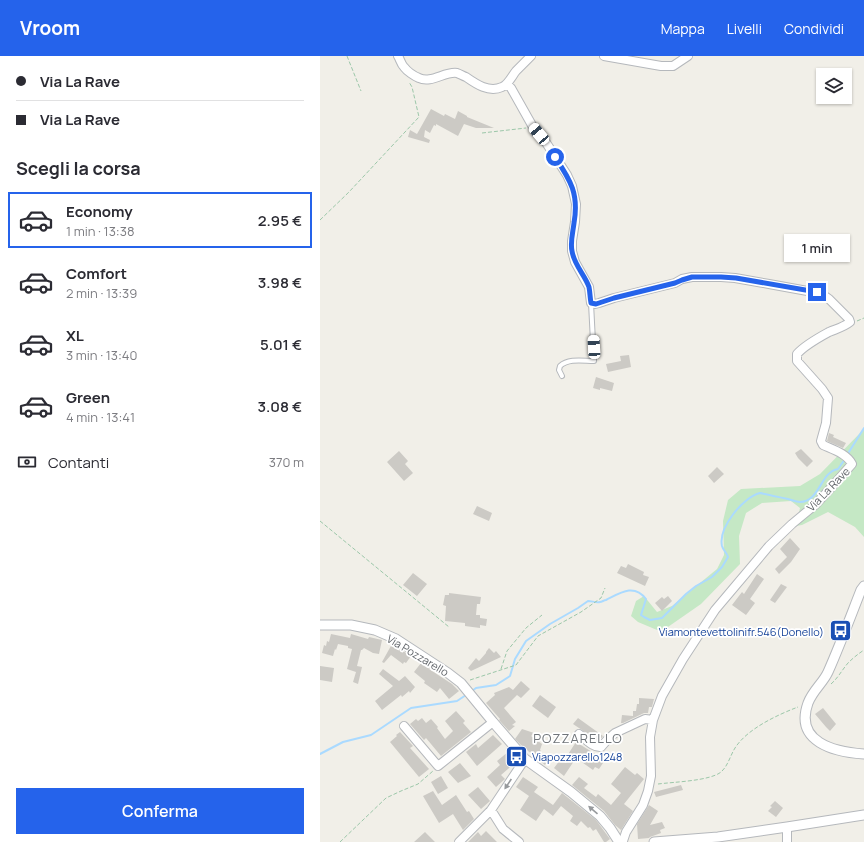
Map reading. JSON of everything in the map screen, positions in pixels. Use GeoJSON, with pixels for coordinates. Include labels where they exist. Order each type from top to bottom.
{"type":"FeatureCollection","features":[{"type":"Feature","properties":{"kind":"street"},"geometry":{"type":"LineString","coordinates":[[398,56],[404,67],[420,79],[436,78],[456,73],[461,74],[480,86],[488,89],[500,88],[507,84],[531,56]]}},
{"type":"Feature","properties":{"kind":"street"},"geometry":{"type":"LineString","coordinates":[[604,56],[661,66],[673,66],[688,56]]}},
{"type":"Feature","properties":{"kind":"street"},"geometry":{"type":"LineString","coordinates":[[507,84],[533,128],[545,141],[572,186],[576,204],[572,251],[575,262],[589,287],[591,303]]}},
{"type":"Feature","properties":{"kind":"street","name":"Via La Rave"},"geometry":{"type":"LineString","coordinates":[[591,303],[596,304],[692,277],[736,278],[808,290],[822,294],[829,299],[849,319],[850,322],[809,344],[797,354],[796,357],[797,361],[828,398],[826,423],[821,443],[840,453],[850,461],[851,466],[814,505],[769,546],[715,610],[683,658],[662,696],[653,720],[650,736],[651,776],[643,805],[620,842]]}},
{"type":"Feature","properties":{"kind":"street"},"geometry":{"type":"LineString","coordinates":[[864,586],[861,590],[827,675],[813,692],[805,716],[807,728],[814,739],[839,751],[864,754]]}},
{"type":"Feature","properties":{"kind":"street","name":"Via Pozzarello"},"geometry":{"type":"LineString","coordinates":[[320,625],[352,625],[375,630],[396,639],[448,672],[463,685],[525,759],[571,792],[595,812],[610,828],[620,842]]}},
{"type":"Feature","properties":{"kind":"street"},"geometry":{"type":"LineString","coordinates":[[579,734],[598,748],[601,747],[615,733],[645,719],[653,720]]}},
{"type":"Feature","properties":{"kind":"street"},"geometry":{"type":"LineString","coordinates":[[404,726],[438,766],[493,722]]}},
{"type":"Feature","properties":{"kind":"street"},"geometry":{"type":"LineString","coordinates":[[459,842],[491,810],[525,759]]}},
{"type":"Feature","properties":{"kind":"street"},"geometry":{"type":"LineString","coordinates":[[491,810],[503,829],[519,842]]}},
{"type":"Feature","properties":{"kind":"street"},"geometry":{"type":"LineString","coordinates":[[654,842],[718,837],[787,828],[864,815]]}},
{"type":"Feature","properties":{"kind":"street"},"geometry":{"type":"LineString","coordinates":[[787,828],[787,842]]}},
{"type":"Feature","properties":{"kind":"lane"},"geometry":{"type":"LineString","coordinates":[[562,376],[559,370],[560,366],[566,362],[594,361],[591,303]]}},
{"type":"Feature","properties":{"kind":"path"},"geometry":{"type":"LineString","coordinates":[[347,56],[360,91]]}},
{"type":"Feature","properties":{"kind":"path"},"geometry":{"type":"LineString","coordinates":[[320,220],[362,179],[419,117],[412,87],[409,82]]}},
{"type":"Feature","properties":{"kind":"path"},"geometry":{"type":"LineString","coordinates":[[482,133],[533,128]]}},
{"type":"Feature","properties":{"kind":"path"},"geometry":{"type":"LineString","coordinates":[[320,521],[448,627]]}},
{"type":"Feature","properties":{"kind":"path"},"geometry":{"type":"LineString","coordinates":[[463,685],[516,665],[538,636],[581,612],[601,598],[605,588]]}},
{"type":"Feature","properties":{"kind":"path"},"geometry":{"type":"LineString","coordinates":[[501,670],[507,651],[526,628],[542,615]]}},
{"type":"Feature","properties":{"kind":"path"},"geometry":{"type":"LineString","coordinates":[[819,685],[831,684],[837,679],[849,663],[864,650]]}},
{"type":"Feature","properties":{"kind":"path"},"geometry":{"type":"LineString","coordinates":[[650,784],[711,777],[721,772],[735,748],[746,735],[765,722],[784,712],[808,704]]}},
{"type":"Feature","properties":{"kind":"path"},"geometry":{"type":"LineString","coordinates":[[340,842],[386,798],[418,784],[438,766]]}},
{"type":"Feature","properties":{"kind":"green space"},"geometry":{"type":"Polygon","coordinates":[[[864,429],[864,537],[855,527],[828,512],[802,525],[796,526],[800,508],[791,501],[762,503],[746,513],[739,536],[740,564],[701,604],[665,629],[657,630],[638,622],[631,616],[636,601],[644,596],[657,612],[672,606],[717,569],[724,555],[723,521],[728,500],[741,489],[800,486],[820,474],[864,429]]]}},
{"type":"Feature","properties":{"kind":"building"},"geometry":{"type":"Polygon","coordinates":[[[431,109],[444,116],[445,114],[455,119],[458,111],[467,117],[494,128],[476,128],[464,124],[458,136],[436,124],[430,133],[425,130],[424,137],[430,140],[429,143],[408,137],[410,130],[417,134],[431,109]]]}},
{"type":"Feature","properties":{"kind":"building"},"geometry":{"type":"Polygon","coordinates":[[[824,243],[835,250],[837,247],[846,253],[841,262],[820,249],[824,243]]]}},
{"type":"Feature","properties":{"kind":"building"},"geometry":{"type":"Polygon","coordinates":[[[629,355],[631,367],[608,372],[606,364],[621,361],[620,356],[629,355]]]}},
{"type":"Feature","properties":{"kind":"building"},"geometry":{"type":"Polygon","coordinates":[[[596,377],[614,383],[612,391],[593,388],[596,377]]]}},
{"type":"Feature","properties":{"kind":"building"},"geometry":{"type":"Polygon","coordinates":[[[829,433],[834,435],[833,437],[846,443],[843,448],[827,441],[829,433]]]}},
{"type":"Feature","properties":{"kind":"building"},"geometry":{"type":"Polygon","coordinates":[[[801,449],[813,461],[807,467],[795,453],[801,449]]]}},
{"type":"Feature","properties":{"kind":"building"},"geometry":{"type":"Polygon","coordinates":[[[399,451],[408,461],[405,464],[413,473],[404,481],[387,462],[399,451]]]}},
{"type":"Feature","properties":{"kind":"building"},"geometry":{"type":"Polygon","coordinates":[[[717,467],[724,474],[714,483],[708,476],[717,467]]]}},
{"type":"Feature","properties":{"kind":"building"},"geometry":{"type":"Polygon","coordinates":[[[477,506],[492,513],[489,521],[473,514],[477,506]]]}},
{"type":"Feature","properties":{"kind":"building"},"geometry":{"type":"Polygon","coordinates":[[[790,538],[800,549],[791,562],[779,574],[775,569],[787,557],[780,549],[790,538]]]}},
{"type":"Feature","properties":{"kind":"building"},"geometry":{"type":"Polygon","coordinates":[[[628,564],[644,572],[643,575],[649,577],[645,586],[617,573],[621,566],[626,568],[628,564]]]}},
{"type":"Feature","properties":{"kind":"building"},"geometry":{"type":"Polygon","coordinates":[[[413,573],[427,584],[417,596],[403,585],[413,573]]]}},
{"type":"Feature","properties":{"kind":"building"},"geometry":{"type":"Polygon","coordinates":[[[757,574],[764,579],[750,599],[755,603],[746,615],[732,605],[742,592],[744,594],[757,574]]]}},
{"type":"Feature","properties":{"kind":"building"},"geometry":{"type":"Polygon","coordinates":[[[781,584],[787,587],[775,603],[770,600],[781,584]]]}},
{"type":"Feature","properties":{"kind":"building"},"geometry":{"type":"Polygon","coordinates":[[[449,593],[481,597],[480,604],[477,604],[476,615],[480,615],[480,618],[487,619],[486,626],[480,625],[480,628],[465,626],[465,623],[445,621],[446,606],[443,605],[445,595],[449,595],[449,593]]]}},
{"type":"Feature","properties":{"kind":"building"},"geometry":{"type":"Polygon","coordinates":[[[668,596],[672,601],[662,611],[655,603],[662,597],[664,599],[668,596]]]}},
{"type":"Feature","properties":{"kind":"building"},"geometry":{"type":"Polygon","coordinates":[[[331,634],[350,638],[351,634],[368,639],[369,637],[382,640],[379,654],[373,653],[364,648],[361,650],[357,666],[362,667],[358,684],[353,682],[356,672],[347,669],[352,649],[348,648],[348,646],[338,644],[333,656],[322,653],[324,645],[326,646],[327,641],[329,642],[331,634]]]}},
{"type":"Feature","properties":{"kind":"building"},"geometry":{"type":"Polygon","coordinates":[[[392,644],[411,656],[406,663],[404,662],[403,664],[391,655],[384,663],[382,662],[392,644]]]}},
{"type":"Feature","properties":{"kind":"building"},"geometry":{"type":"Polygon","coordinates":[[[489,648],[494,653],[496,651],[501,657],[471,671],[468,668],[476,658],[479,661],[489,648]]]}},
{"type":"Feature","properties":{"kind":"building"},"geometry":{"type":"Polygon","coordinates":[[[421,663],[452,684],[459,691],[449,699],[440,688],[437,692],[424,683],[425,681],[414,672],[421,663]]]}},
{"type":"Feature","properties":{"kind":"building"},"geometry":{"type":"Polygon","coordinates":[[[320,666],[334,668],[332,682],[320,680],[320,666]]]}},
{"type":"Feature","properties":{"kind":"building"},"geometry":{"type":"Polygon","coordinates":[[[383,669],[399,681],[405,676],[415,687],[410,693],[409,691],[402,697],[401,695],[382,710],[375,701],[393,686],[379,674],[383,669]]]}},
{"type":"Feature","properties":{"kind":"building"},"geometry":{"type":"Polygon","coordinates":[[[521,681],[530,689],[521,698],[517,695],[504,708],[516,722],[512,725],[515,726],[509,731],[486,703],[495,695],[494,693],[509,687],[513,690],[521,681]]]}},
{"type":"Feature","properties":{"kind":"building"},"geometry":{"type":"Polygon","coordinates":[[[540,695],[556,707],[548,718],[532,706],[540,695]]]}},
{"type":"Feature","properties":{"kind":"building"},"geometry":{"type":"Polygon","coordinates":[[[639,698],[654,699],[652,707],[649,707],[648,713],[644,713],[621,723],[622,715],[633,716],[633,711],[636,711],[637,704],[639,704],[639,698]]]}},
{"type":"Feature","properties":{"kind":"building"},"geometry":{"type":"Polygon","coordinates":[[[823,708],[836,724],[830,731],[815,714],[823,708]]]}},
{"type":"Feature","properties":{"kind":"building"},"geometry":{"type":"Polygon","coordinates":[[[456,711],[465,721],[463,723],[471,732],[441,756],[426,738],[424,740],[410,724],[416,719],[418,721],[422,718],[426,723],[431,719],[445,739],[453,731],[445,721],[456,711]]]}},
{"type":"Feature","properties":{"kind":"building"},"geometry":{"type":"Polygon","coordinates":[[[578,718],[603,736],[599,741],[595,740],[573,724],[578,718]]]}},
{"type":"Feature","properties":{"kind":"building"},"geometry":{"type":"Polygon","coordinates":[[[522,729],[534,733],[531,736],[542,744],[540,753],[548,759],[545,765],[515,739],[522,729]]]}},
{"type":"Feature","properties":{"kind":"building"},"geometry":{"type":"Polygon","coordinates":[[[400,732],[413,746],[410,748],[429,769],[419,777],[390,742],[400,732]]]}},
{"type":"Feature","properties":{"kind":"building"},"geometry":{"type":"Polygon","coordinates":[[[493,735],[502,744],[477,766],[466,752],[476,744],[478,748],[493,735]]]}},
{"type":"Feature","properties":{"kind":"building"},"geometry":{"type":"Polygon","coordinates":[[[576,742],[605,760],[599,769],[595,767],[593,770],[576,758],[564,776],[554,768],[560,760],[563,762],[576,742]]]}},
{"type":"Feature","properties":{"kind":"building"},"geometry":{"type":"Polygon","coordinates":[[[508,752],[516,762],[501,775],[505,779],[496,787],[487,777],[500,765],[497,761],[508,752]]]}},
{"type":"Feature","properties":{"kind":"building"},"geometry":{"type":"Polygon","coordinates":[[[460,763],[471,776],[458,783],[448,772],[460,763]]]}},
{"type":"Feature","properties":{"kind":"building"},"geometry":{"type":"Polygon","coordinates":[[[625,767],[635,775],[637,773],[644,779],[624,804],[633,811],[621,830],[604,811],[572,785],[579,777],[588,784],[584,788],[596,797],[598,794],[611,805],[621,793],[611,784],[625,767]]]}},
{"type":"Feature","properties":{"kind":"building"},"geometry":{"type":"Polygon","coordinates":[[[441,776],[448,788],[438,794],[431,782],[441,776]]]}},
{"type":"Feature","properties":{"kind":"building"},"geometry":{"type":"Polygon","coordinates":[[[523,777],[538,787],[534,792],[553,805],[562,793],[596,820],[610,839],[604,842],[596,829],[593,831],[581,821],[577,826],[570,821],[573,816],[561,806],[553,816],[544,809],[536,821],[520,810],[529,796],[516,787],[523,777]]]}},
{"type":"Feature","properties":{"kind":"building"},"geometry":{"type":"Polygon","coordinates":[[[681,785],[683,790],[656,797],[654,792],[681,785]]]}},
{"type":"Feature","properties":{"kind":"building"},"geometry":{"type":"Polygon","coordinates":[[[478,787],[490,801],[481,809],[468,795],[478,787]]]}},
{"type":"Feature","properties":{"kind":"building"},"geometry":{"type":"Polygon","coordinates":[[[433,791],[442,805],[456,795],[467,812],[469,811],[474,819],[463,830],[453,814],[439,823],[423,796],[433,791]]]}},
{"type":"Feature","properties":{"kind":"building"},"geometry":{"type":"Polygon","coordinates":[[[775,801],[783,808],[776,817],[768,811],[772,807],[770,806],[775,801]]]}},
{"type":"Feature","properties":{"kind":"building"},"geometry":{"type":"Polygon","coordinates":[[[649,805],[658,811],[650,825],[662,822],[665,828],[660,830],[661,833],[649,838],[638,839],[637,824],[649,805]]]}},
{"type":"Feature","properties":{"kind":"building"},"geometry":{"type":"Polygon","coordinates":[[[486,831],[497,842],[468,842],[478,832],[481,836],[486,831]]]}},
{"type":"Feature","properties":{"kind":"building"},"geometry":{"type":"Polygon","coordinates":[[[425,832],[435,842],[414,842],[425,832]]]}},
{"type":"Feature","properties":{"kind":"waterway"},"geometry":{"type":"LineString","coordinates":[[847,455],[864,428]]}},
{"type":"Feature","properties":{"kind":"waterway"},"geometry":{"type":"LineString","coordinates":[[472,691],[476,688],[496,685],[510,676],[515,659],[526,641],[550,624],[588,601],[601,602],[622,592],[632,590],[637,591],[646,599],[641,615],[650,620],[662,618],[686,594],[696,586],[712,577],[722,567],[728,557],[722,546],[724,531],[733,514],[746,500],[760,493],[797,502],[807,501],[816,492],[827,475],[838,469],[845,459]]}},
{"type":"Feature","properties":{"kind":"waterway"},"geometry":{"type":"LineString","coordinates":[[320,754],[343,742],[371,735],[411,708],[457,701],[466,695]]}},
{"type":"Feature","properties":{"kind":"place","name":"Viamontevettolinifr.546(Donello)"},"geometry":{"type":"Point","coordinates":[840,631]}},
{"type":"Feature","properties":{"kind":"place","name":"Viapozzarello1248"},"geometry":{"type":"Point","coordinates":[517,756]}},
{"type":"Feature","properties":{"kind":"district","name":"POZZARELLO"},"geometry":{"type":"Point","coordinates":[578,738]}},
{"type":"Feature","properties":{"kind":"route"},"geometry":{"type":"LineString","coordinates":[[555,157],[572,186],[575,195],[576,204],[572,251],[575,262],[589,287],[591,303],[596,304],[692,277],[736,278],[817,292]]}}]}
